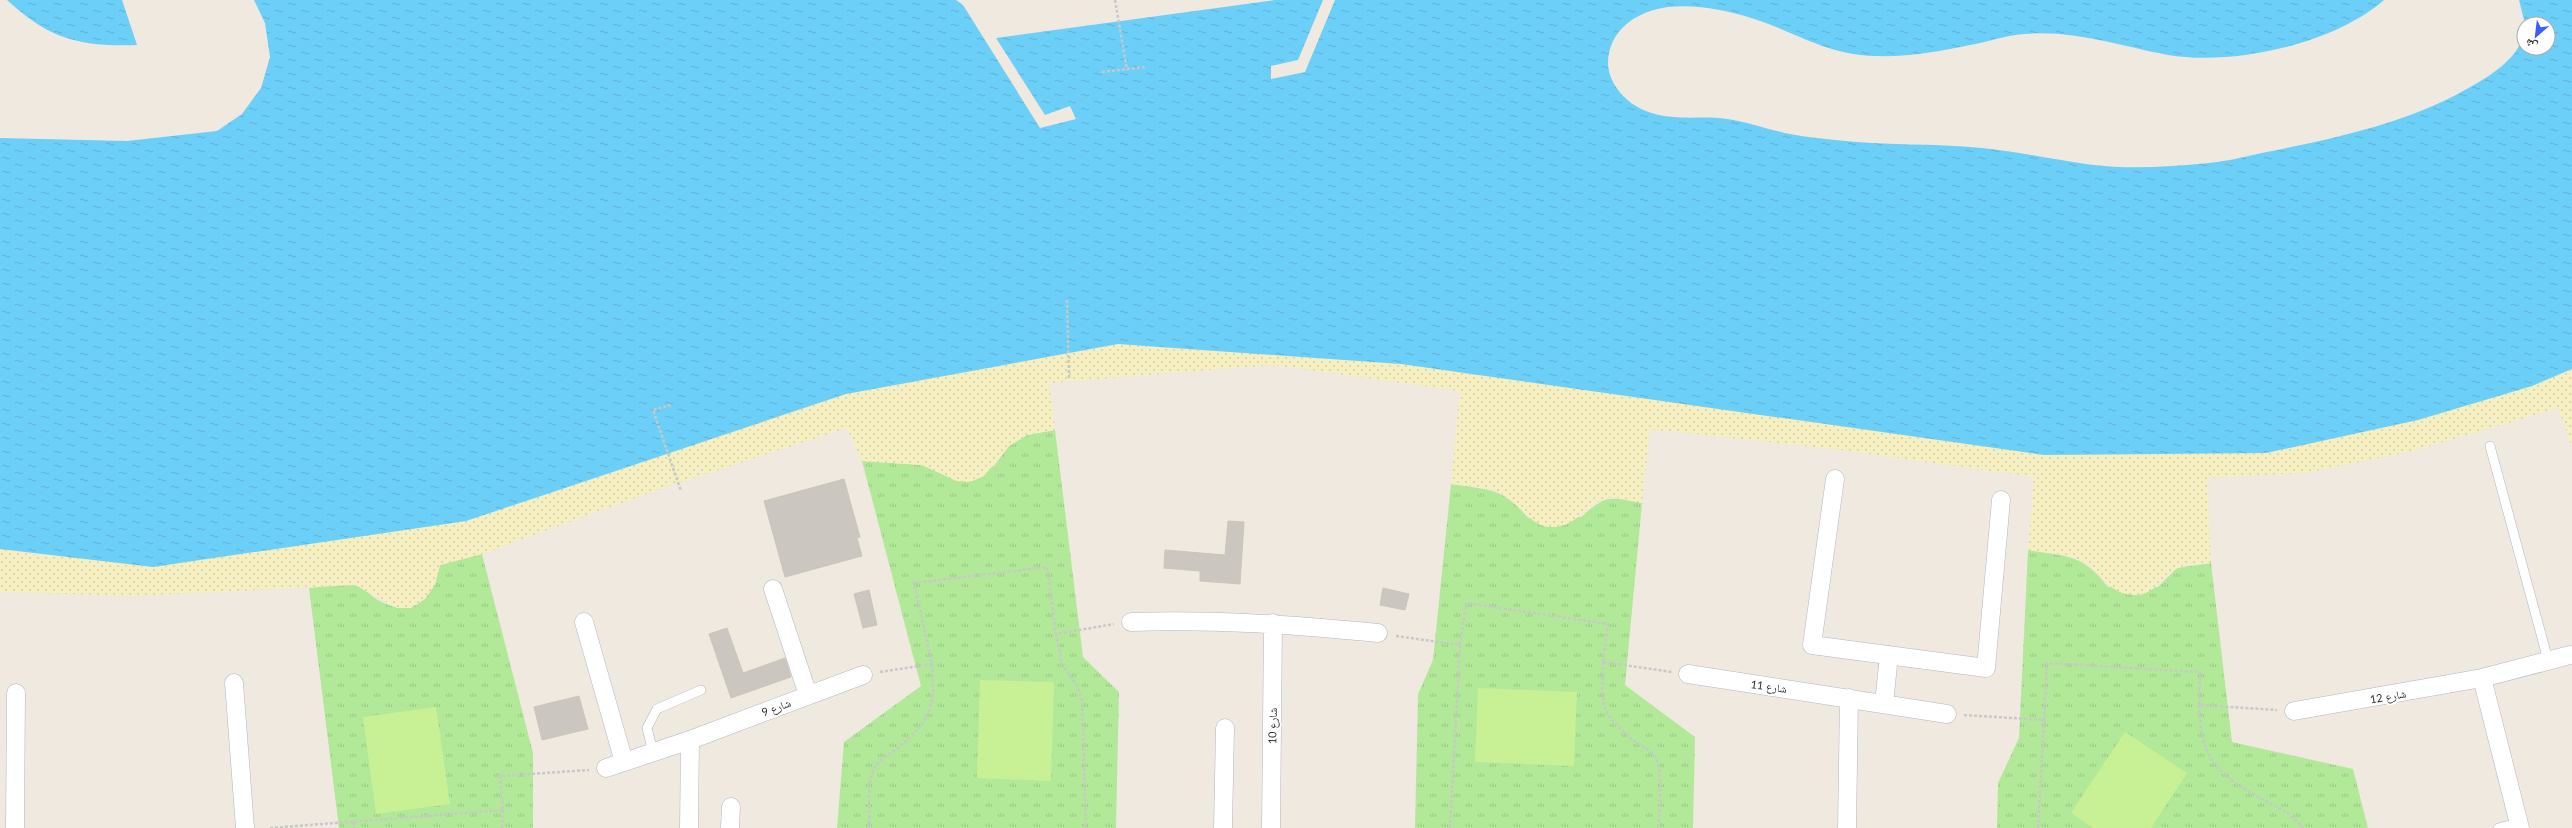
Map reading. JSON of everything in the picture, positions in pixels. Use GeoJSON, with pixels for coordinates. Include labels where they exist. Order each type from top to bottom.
{"type":"FeatureCollection","features":[{"type":"Feature","properties":{"kind":"street"},"geometry":{"type":"LineString","coordinates":[[1835,479],[1812,645],[1986,668],[2001,500]]}},
{"type":"Feature","properties":{"kind":"street"},"geometry":{"type":"LineString","coordinates":[[773,589],[808,695]]}},
{"type":"Feature","properties":{"kind":"street"},"geometry":{"type":"LineString","coordinates":[[1131,622],[1197,619],[1273,623],[1378,633]]}},
{"type":"Feature","properties":{"kind":"street"},"geometry":{"type":"LineString","coordinates":[[584,622],[624,762]]}},
{"type":"Feature","properties":{"kind":"street","name":"شارع 10"},"geometry":{"type":"LineString","coordinates":[[1271,828],[1273,623]]}},
{"type":"Feature","properties":{"kind":"street"},"geometry":{"type":"LineString","coordinates":[[1884,704],[1889,655]]}},
{"type":"Feature","properties":{"kind":"street","name":"شارع 12"},"geometry":{"type":"LineString","coordinates":[[2294,711],[2482,678],[2570,655]]}},
{"type":"Feature","properties":{"kind":"street","name":"شارع 11"},"geometry":{"type":"LineString","coordinates":[[1688,674],[1947,714]]}},
{"type":"Feature","properties":{"kind":"street","name":"شارع 9"},"geometry":{"type":"LineString","coordinates":[[606,768],[690,740],[863,675]]}},
{"type":"Feature","properties":{"kind":"street"},"geometry":{"type":"LineString","coordinates":[[2482,678],[2519,826]]}},
{"type":"Feature","properties":{"kind":"street"},"geometry":{"type":"LineString","coordinates":[[234,683],[245,828]]}},
{"type":"Feature","properties":{"kind":"street"},"geometry":{"type":"LineString","coordinates":[[15,828],[16,693]]}},
{"type":"Feature","properties":{"kind":"street"},"geometry":{"type":"LineString","coordinates":[[1847,828],[1849,698]]}},
{"type":"Feature","properties":{"kind":"street"},"geometry":{"type":"LineString","coordinates":[[1223,828],[1225,728]]}},
{"type":"Feature","properties":{"kind":"street"},"geometry":{"type":"LineString","coordinates":[[689,828],[690,740]]}},
{"type":"Feature","properties":{"kind":"street"},"geometry":{"type":"LineString","coordinates":[[730,828],[732,807]]}},
{"type":"Feature","properties":{"kind":"lane"},"geometry":{"type":"LineString","coordinates":[[2490,446],[2548,660]]}},
{"type":"Feature","properties":{"kind":"lane"},"geometry":{"type":"LineString","coordinates":[[653,752],[647,728],[657,709],[701,690]]}},
{"type":"Feature","properties":{"kind":"lane"},"geometry":{"type":"LineString","coordinates":[[2498,828],[2519,826]]}},
{"type":"Feature","properties":{"kind":"path"},"geometry":{"type":"LineString","coordinates":[[1115,0],[1127,70]]}},
{"type":"Feature","properties":{"kind":"path"},"geometry":{"type":"LineString","coordinates":[[1102,72],[1145,67]]}},
{"type":"Feature","properties":{"kind":"path"},"geometry":{"type":"LineString","coordinates":[[1067,300],[1069,378]]}},
{"type":"Feature","properties":{"kind":"path"},"geometry":{"type":"LineString","coordinates":[[671,405],[654,410],[681,491]]}},
{"type":"Feature","properties":{"kind":"path"},"geometry":{"type":"LineString","coordinates":[[869,828],[871,775],[876,765],[925,722],[930,709],[934,682],[932,664],[914,583],[1047,567],[1056,634],[1062,664],[1077,686],[1082,699],[1086,828]]}},
{"type":"Feature","properties":{"kind":"path"},"geometry":{"type":"LineString","coordinates":[[1450,828],[1460,645],[1466,603],[1608,624],[1603,662],[1601,698],[1605,712],[1617,727],[1654,755],[1660,780],[1658,828]]}},
{"type":"Feature","properties":{"kind":"path"},"geometry":{"type":"LineString","coordinates":[[1056,634],[1131,622]]}},
{"type":"Feature","properties":{"kind":"path"},"geometry":{"type":"LineString","coordinates":[[1378,633],[1460,645]]}},
{"type":"Feature","properties":{"kind":"path"},"geometry":{"type":"LineString","coordinates":[[1603,662],[1688,674]]}},
{"type":"Feature","properties":{"kind":"path"},"geometry":{"type":"LineString","coordinates":[[2038,828],[2047,663],[2200,672],[2198,705],[2199,732],[2208,754],[2222,772],[2246,791],[2278,808],[2303,828]]}},
{"type":"Feature","properties":{"kind":"path"},"geometry":{"type":"LineString","coordinates":[[863,675],[932,664]]}},
{"type":"Feature","properties":{"kind":"path"},"geometry":{"type":"LineString","coordinates":[[2198,705],[2294,711]]}},
{"type":"Feature","properties":{"kind":"path"},"geometry":{"type":"LineString","coordinates":[[1947,714],[2044,720]]}},
{"type":"Feature","properties":{"kind":"path"},"geometry":{"type":"LineString","coordinates":[[502,828],[503,810],[500,776],[606,768]]}},
{"type":"Feature","properties":{"kind":"path"},"geometry":{"type":"LineString","coordinates":[[270,828],[503,810]]}},
{"type":"Feature","properties":{"kind":"path"},"geometry":{"type":"LineString","coordinates":[[354,822],[354,828]]}},
{"type":"Feature","properties":{"kind":"green space"},"geometry":{"type":"Polygon","coordinates":[[[1055,430],[1083,657],[1119,692],[1116,828],[837,828],[844,742],[921,686],[862,461],[922,465],[957,481],[994,466],[1009,446],[1027,435],[1055,430]]]}},
{"type":"Feature","properties":{"kind":"green space"},"geometry":{"type":"Polygon","coordinates":[[[1451,484],[1485,489],[1502,495],[1511,500],[1528,518],[1581,517],[1597,504],[1609,499],[1622,499],[1642,503],[1625,685],[1695,737],[1693,828],[1415,828],[1418,694],[1433,660],[1451,484]]]}},
{"type":"Feature","properties":{"kind":"green space"},"geometry":{"type":"Polygon","coordinates":[[[2028,550],[2073,558],[2082,562],[2099,576],[2108,587],[2158,587],[2177,568],[2211,563],[2232,742],[2353,769],[2368,828],[1997,828],[1998,783],[2019,738],[2028,550]]]}},
{"type":"Feature","properties":{"kind":"green space"},"geometry":{"type":"Polygon","coordinates":[[[482,554],[533,753],[533,828],[339,828],[309,588],[355,585],[378,600],[391,606],[402,608],[411,607],[426,597],[432,588],[440,565],[482,554]]]}},
{"type":"Feature","properties":{"kind":"green space"},"geometry":{"type":"Polygon","coordinates":[[[980,680],[1054,682],[1051,781],[977,778],[980,680]]]}},
{"type":"Feature","properties":{"kind":"green space"},"geometry":{"type":"Polygon","coordinates":[[[1478,688],[1577,692],[1574,766],[1475,762],[1478,688]]]}},
{"type":"Feature","properties":{"kind":"green space"},"geometry":{"type":"Polygon","coordinates":[[[436,707],[450,804],[376,814],[363,717],[436,707]]]}},
{"type":"Feature","properties":{"kind":"green space"},"geometry":{"type":"Polygon","coordinates":[[[2125,732],[2187,773],[2151,828],[2093,828],[2071,813],[2125,732]]]}},
{"type":"Feature","properties":{"kind":"sand"},"geometry":{"type":"Polygon","coordinates":[[[1118,344],[1401,364],[2418,420],[2532,386],[2572,369],[2572,448],[2559,408],[2412,451],[2305,473],[2207,478],[2211,563],[2178,568],[2153,589],[2148,592],[2134,595],[2117,591],[2087,564],[2079,560],[2061,555],[2028,550],[2034,477],[1841,450],[1650,429],[1642,503],[1617,498],[1600,500],[1567,524],[1548,527],[1542,526],[1530,518],[1499,492],[1482,487],[1451,484],[1460,391],[1273,365],[1049,383],[1055,430],[1027,435],[1009,446],[984,476],[970,482],[957,481],[922,465],[862,461],[847,428],[668,486],[482,554],[440,565],[435,585],[425,599],[411,608],[397,608],[355,585],[132,596],[0,592],[0,549],[43,556],[846,394],[1118,344]]]}},
{"type":"Feature","properties":{"kind":"water"},"geometry":{"type":"Polygon","coordinates":[[[7,0],[122,0],[137,45],[99,44],[66,38],[37,24],[7,0]]]}},
{"type":"Feature","properties":{"kind":"water"},"geometry":{"type":"Polygon","coordinates":[[[254,0],[956,0],[963,5],[1040,128],[1076,119],[1070,106],[1045,115],[996,38],[1275,0],[1323,0],[1298,60],[1271,66],[1271,79],[1305,72],[1335,0],[2384,0],[2363,15],[2338,29],[2311,40],[2252,54],[2222,57],[2194,58],[2168,55],[2097,40],[2061,34],[2043,33],[2010,36],[1941,51],[1912,55],[1868,56],[1830,49],[1742,15],[1705,8],[1680,6],[1657,9],[1635,18],[1626,24],[1619,32],[1613,41],[1609,52],[1609,72],[1620,93],[1632,104],[1656,114],[1676,117],[1727,119],[1790,134],[1853,142],[1945,145],[1982,148],[2101,166],[2152,167],[2225,161],[2353,133],[2405,117],[2455,96],[2479,82],[2507,62],[2516,51],[2516,56],[2556,56],[2556,16],[2523,16],[2519,0],[2572,0],[2572,369],[2532,386],[2418,420],[2266,453],[2044,455],[1401,364],[1118,344],[846,394],[466,521],[153,567],[0,549],[0,138],[127,141],[217,131],[242,114],[261,88],[270,57],[265,23],[254,0]]]}},
{"type":"Feature","properties":{"kind":"building"},"geometry":{"type":"Polygon","coordinates":[[[844,479],[860,537],[857,538],[862,556],[785,577],[764,501],[844,479]]]}},
{"type":"Feature","properties":{"kind":"building"},"geometry":{"type":"Polygon","coordinates":[[[1228,521],[1244,522],[1240,584],[1200,581],[1200,571],[1164,568],[1165,550],[1225,555],[1228,521]]]}},
{"type":"Feature","properties":{"kind":"building"},"geometry":{"type":"Polygon","coordinates":[[[1383,588],[1409,594],[1405,610],[1380,605],[1383,588]]]}},
{"type":"Feature","properties":{"kind":"building"},"geometry":{"type":"Polygon","coordinates":[[[869,590],[877,625],[863,628],[854,594],[869,590]]]}},
{"type":"Feature","properties":{"kind":"building"},"geometry":{"type":"Polygon","coordinates":[[[727,628],[743,673],[785,658],[791,677],[731,698],[709,634],[727,628]]]}},
{"type":"Feature","properties":{"kind":"building"},"geometry":{"type":"Polygon","coordinates":[[[579,696],[588,729],[542,740],[534,707],[579,696]]]}}]}
